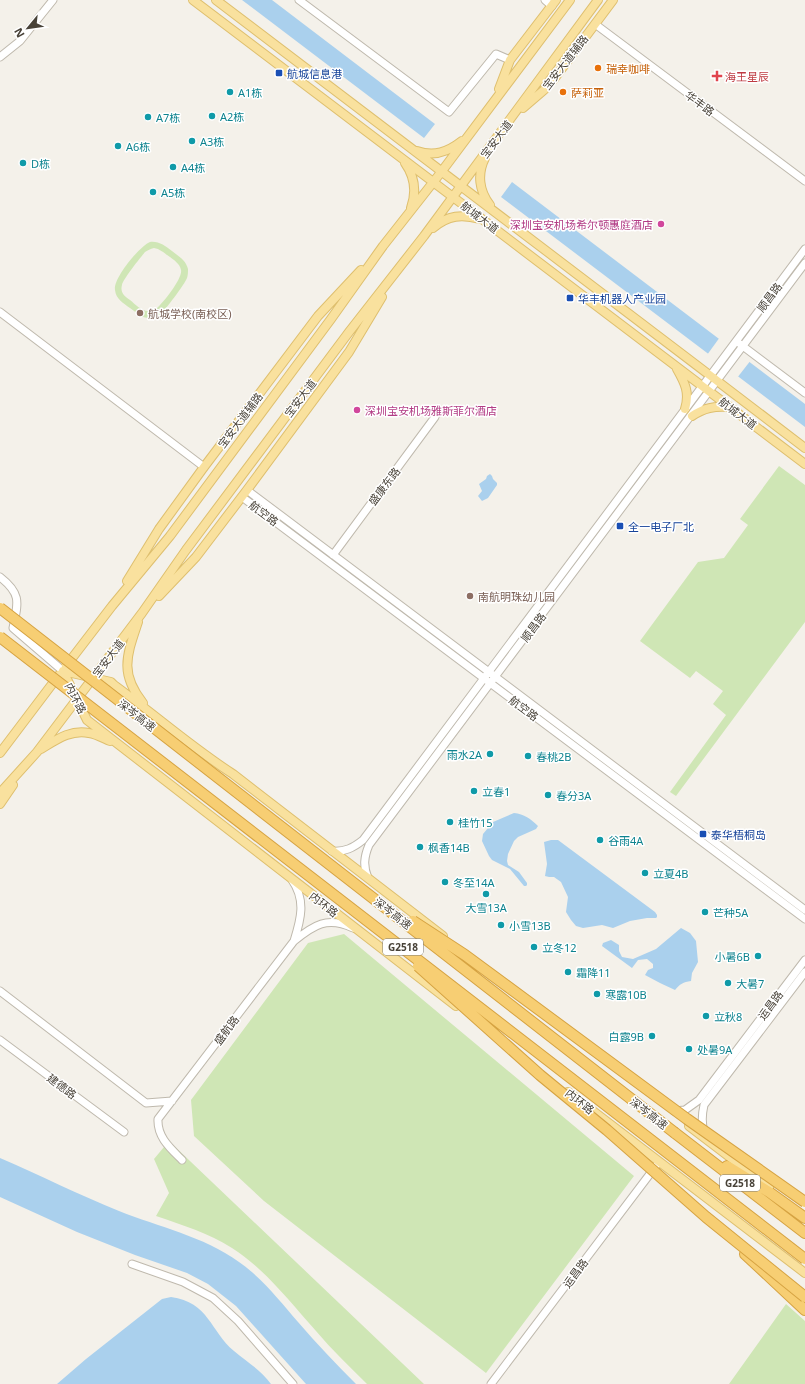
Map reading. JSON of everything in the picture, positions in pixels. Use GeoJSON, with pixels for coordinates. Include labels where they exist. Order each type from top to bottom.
{"type":"FeatureCollection","features":[{"type":"Feature","properties":{"kind":"highway","name":"深岑高速"},"geometry":{"type":"LineString","coordinates":[[0,608],[805,1233]]}},
{"type":"Feature","properties":{"kind":"highway","name":"深岑高速"},"geometry":{"type":"LineString","coordinates":[[0,637],[805,1259]]}},
{"type":"Feature","properties":{"kind":"highway"},"geometry":{"type":"LineString","coordinates":[[353,882],[465,956],[688,1119],[805,1202]]}},
{"type":"Feature","properties":{"kind":"highway"},"geometry":{"type":"LineString","coordinates":[[352,908],[540,1075],[607,1130],[706,1217],[805,1310]]}},
{"type":"Feature","properties":{"kind":"highway"},"geometry":{"type":"LineString","coordinates":[[675,1133],[769,1192],[805,1218]]}},
{"type":"Feature","properties":{"kind":"highway"},"geometry":{"type":"LineString","coordinates":[[706,1217],[805,1297]]}},
{"type":"Feature","properties":{"kind":"main road","name":"航城大道"},"geometry":{"type":"LineString","coordinates":[[193,0],[805,464]]}},
{"type":"Feature","properties":{"kind":"main road","name":"航城大道"},"geometry":{"type":"LineString","coordinates":[[216,0],[805,448]]}},
{"type":"Feature","properties":{"kind":"main road","name":"宝安大道"},"geometry":{"type":"LineString","coordinates":[[0,752],[112,606],[170,536],[331,319],[383,246],[442,172],[494,100],[570,0]]}},
{"type":"Feature","properties":{"kind":"main road","name":"宝安大道"},"geometry":{"type":"LineString","coordinates":[[0,793],[37,752],[142,614],[191,544],[349,332],[424,236],[598,0]]}},
{"type":"Feature","properties":{"kind":"main road","name":"宝安大道辅路"},"geometry":{"type":"LineString","coordinates":[[512,118],[544,90],[554,79],[613,0]]}},
{"type":"Feature","properties":{"kind":"main road"},"geometry":{"type":"LineString","coordinates":[[494,100],[510,60],[554,3]]}},
{"type":"Feature","properties":{"kind":"main road"},"geometry":{"type":"LineString","coordinates":[[407,145],[425,153],[438,153],[451,148],[470,134]]}},
{"type":"Feature","properties":{"kind":"main road"},"geometry":{"type":"LineString","coordinates":[[489,148],[480,173],[480,184],[485,199],[499,214]]}},
{"type":"Feature","properties":{"kind":"main road"},"geometry":{"type":"LineString","coordinates":[[400,156],[412,173],[415,184],[411,206],[406,218]]}},
{"type":"Feature","properties":{"kind":"main road"},"geometry":{"type":"LineString","coordinates":[[424,236],[441,222],[454,216],[463,215],[485,221]]}},
{"type":"Feature","properties":{"kind":"main road","name":"宝安大道辅路"},"geometry":{"type":"LineString","coordinates":[[112,606],[159,529],[204,467],[318,316],[383,246]]}},
{"type":"Feature","properties":{"kind":"main road"},"geometry":{"type":"LineString","coordinates":[[150,712],[131,684],[127,667],[129,650],[142,614],[196,557],[245,493],[349,352],[399,269]]}},
{"type":"Feature","properties":{"kind":"main road"},"geometry":{"type":"LineString","coordinates":[[675,365],[686,384],[688,397],[685,409]]}},
{"type":"Feature","properties":{"kind":"main road"},"geometry":{"type":"LineString","coordinates":[[692,416],[710,407],[730,407]]}},
{"type":"Feature","properties":{"kind":"main road","name":"内环路"},"geometry":{"type":"LineString","coordinates":[[63,671],[111,682],[207,757],[233,774],[805,1215]]}},
{"type":"Feature","properties":{"kind":"main road","name":"内环路"},"geometry":{"type":"LineString","coordinates":[[63,671],[87,720],[805,1273]]}},
{"type":"Feature","properties":{"kind":"main road"},"geometry":{"type":"LineString","coordinates":[[0,747],[16,731]]}},
{"type":"Feature","properties":{"kind":"main road"},"geometry":{"type":"LineString","coordinates":[[37,752],[64,735],[80,732],[89,733],[120,745]]}},
{"type":"Feature","properties":{"kind":"main road"},"geometry":{"type":"LineString","coordinates":[[0,804],[25,766]]}},
{"type":"Feature","properties":{"kind":"street"},"geometry":{"type":"LineString","coordinates":[[0,57],[20,41],[53,0]]}},
{"type":"Feature","properties":{"kind":"street"},"geometry":{"type":"LineString","coordinates":[[299,0],[449,112],[496,54],[510,60]]}},
{"type":"Feature","properties":{"kind":"street"},"geometry":{"type":"LineString","coordinates":[[545,0],[554,3]]}},
{"type":"Feature","properties":{"kind":"street","name":"华丰路"},"geometry":{"type":"LineString","coordinates":[[595,24],[805,181]]}},
{"type":"Feature","properties":{"kind":"street","name":"顺昌路"},"geometry":{"type":"LineString","coordinates":[[332,851],[341,852],[363,840],[805,249]]}},
{"type":"Feature","properties":{"kind":"street","name":"顺昌路"},"geometry":{"type":"LineString","coordinates":[[368,878],[364,860],[369,845],[710,392],[805,263]]}},
{"type":"Feature","properties":{"kind":"street"},"geometry":{"type":"LineString","coordinates":[[0,312],[204,467]]}},
{"type":"Feature","properties":{"kind":"street"},"geometry":{"type":"LineString","coordinates":[[735,343],[804,391]]}},
{"type":"Feature","properties":{"kind":"street","name":"盛康东路"},"geometry":{"type":"LineString","coordinates":[[333,555],[435,418]]}},
{"type":"Feature","properties":{"kind":"street","name":"航空路"},"geometry":{"type":"LineString","coordinates":[[245,493],[333,555],[486,675]]}},
{"type":"Feature","properties":{"kind":"street","name":"航空路"},"geometry":{"type":"LineString","coordinates":[[245,493],[486,675],[805,910]]}},
{"type":"Feature","properties":{"kind":"street"},"geometry":{"type":"LineString","coordinates":[[0,577],[9,584],[18,603],[13,628],[63,671]]}},
{"type":"Feature","properties":{"kind":"street","name":"航空路"},"geometry":{"type":"LineString","coordinates":[[493,680],[805,919]]}},
{"type":"Feature","properties":{"kind":"street"},"geometry":{"type":"LineString","coordinates":[[287,875],[296,886],[302,906],[300,921],[294,941]]}},
{"type":"Feature","properties":{"kind":"street"},"geometry":{"type":"LineString","coordinates":[[294,941],[308,930],[327,922],[338,922],[358,930]]}},
{"type":"Feature","properties":{"kind":"street","name":"盛航路"},"geometry":{"type":"LineString","coordinates":[[182,1160],[161,1136],[158,1127],[158,1119],[294,941]]}},
{"type":"Feature","properties":{"kind":"street","name":"运昌路"},"geometry":{"type":"LineString","coordinates":[[668,1110],[685,1110],[699,1100],[805,960]]}},
{"type":"Feature","properties":{"kind":"street","name":"运昌路"},"geometry":{"type":"LineString","coordinates":[[710,1142],[704,1131],[702,1122],[704,1104],[805,972]]}},
{"type":"Feature","properties":{"kind":"street"},"geometry":{"type":"LineString","coordinates":[[0,991],[146,1102],[172,1101]]}},
{"type":"Feature","properties":{"kind":"street","name":"建德路"},"geometry":{"type":"LineString","coordinates":[[0,1040],[124,1132]]}},
{"type":"Feature","properties":{"kind":"street","name":"运昌路"},"geometry":{"type":"LineString","coordinates":[[491,1384],[659,1162]]}},
{"type":"Feature","properties":{"kind":"street"},"geometry":{"type":"LineString","coordinates":[[132,1264],[183,1282],[213,1298],[238,1321],[293,1384]]}},
{"type":"Feature","properties":{"kind":"green space"},"geometry":{"type":"Polygon","coordinates":[[[150,242],[159,243],[182,258],[188,269],[187,278],[179,291],[160,315],[152,318],[143,317],[138,314],[118,298],[115,290],[118,278],[128,263],[150,242]],[[154,248],[145,252],[125,278],[122,287],[123,294],[145,311],[154,310],[160,305],[168,296],[181,274],[181,270],[177,262],[162,251],[154,248]]]}},
{"type":"Feature","properties":{"kind":"green space"},"geometry":{"type":"Polygon","coordinates":[[[779,466],[805,485],[805,622],[676,796],[670,792],[726,715],[713,704],[723,691],[696,671],[690,678],[640,641],[698,562],[724,558],[748,525],[740,519],[779,466]]]}},
{"type":"Feature","properties":{"kind":"green space"},"geometry":{"type":"Polygon","coordinates":[[[344,934],[634,1176],[486,1373],[264,1201],[194,1136],[191,1100],[308,943],[344,934]]]}},
{"type":"Feature","properties":{"kind":"green space"},"geometry":{"type":"Polygon","coordinates":[[[169,1141],[424,1384],[367,1384],[328,1345],[277,1286],[256,1266],[232,1248],[214,1238],[156,1216],[169,1193],[154,1159],[169,1141]]]}},
{"type":"Feature","properties":{"kind":"green space"},"geometry":{"type":"Polygon","coordinates":[[[786,1304],[805,1321],[805,1384],[729,1384],[786,1304]]]}},
{"type":"Feature","properties":{"kind":"water"},"geometry":{"type":"Polygon","coordinates":[[[242,0],[272,0],[435,124],[424,138],[242,0]]]}},
{"type":"Feature","properties":{"kind":"water"},"geometry":{"type":"Polygon","coordinates":[[[512,182],[805,404],[805,427],[501,197],[512,182]]]}},
{"type":"Feature","properties":{"kind":"water"},"geometry":{"type":"Polygon","coordinates":[[[490,474],[497,485],[488,498],[482,501],[478,496],[482,491],[479,484],[490,474]]]}},
{"type":"Feature","properties":{"kind":"water"},"geometry":{"type":"Polygon","coordinates":[[[514,813],[527,817],[538,826],[536,829],[518,837],[514,841],[508,854],[508,865],[519,872],[527,883],[526,886],[524,886],[510,869],[492,860],[482,841],[483,834],[493,822],[514,813]]]}},
{"type":"Feature","properties":{"kind":"water"},"geometry":{"type":"Polygon","coordinates":[[[558,840],[655,912],[657,917],[630,921],[613,928],[602,925],[583,928],[576,926],[566,912],[568,897],[561,882],[554,877],[545,876],[547,864],[544,842],[558,840]]]}},
{"type":"Feature","properties":{"kind":"water"},"geometry":{"type":"Polygon","coordinates":[[[681,928],[690,933],[696,941],[698,962],[692,973],[691,981],[678,986],[675,990],[645,975],[648,970],[653,968],[653,964],[647,959],[638,960],[632,968],[602,946],[603,943],[611,940],[619,945],[619,951],[622,957],[633,959],[656,949],[681,928]]]}},
{"type":"Feature","properties":{"kind":"water"},"geometry":{"type":"Polygon","coordinates":[[[0,1158],[104,1205],[196,1239],[225,1253],[247,1268],[263,1282],[319,1346],[356,1384],[306,1384],[236,1306],[208,1284],[187,1273],[135,1255],[77,1232],[0,1197],[0,1158]]]}},
{"type":"Feature","properties":{"kind":"water"},"geometry":{"type":"Polygon","coordinates":[[[171,1297],[184,1300],[194,1305],[201,1311],[208,1318],[226,1343],[258,1370],[271,1384],[57,1384],[162,1299],[171,1297]]]}},
{"type":"Feature","properties":{"kind":"pier"},"geometry":{"type":"Polygon","coordinates":[[[720,337],[751,360],[737,378],[707,355],[720,337]]]}},
{"type":"Feature","properties":{"kind":"place","name":"瑞幸咖啡"},"geometry":{"type":"Point","coordinates":[598,68]}},
{"type":"Feature","properties":{"kind":"place","name":"航城信息港"},"geometry":{"type":"Point","coordinates":[279,73]}},
{"type":"Feature","properties":{"kind":"place","name":"海王星辰"},"geometry":{"type":"Point","coordinates":[717,76]}},
{"type":"Feature","properties":{"kind":"place","name":"A1栋"},"geometry":{"type":"Point","coordinates":[230,92]}},
{"type":"Feature","properties":{"kind":"place","name":"萨莉亚"},"geometry":{"type":"Point","coordinates":[563,92]}},
{"type":"Feature","properties":{"kind":"place","name":"A2栋"},"geometry":{"type":"Point","coordinates":[212,116]}},
{"type":"Feature","properties":{"kind":"place","name":"A7栋"},"geometry":{"type":"Point","coordinates":[148,117]}},
{"type":"Feature","properties":{"kind":"place","name":"A3栋"},"geometry":{"type":"Point","coordinates":[192,141]}},
{"type":"Feature","properties":{"kind":"place","name":"A6栋"},"geometry":{"type":"Point","coordinates":[118,146]}},
{"type":"Feature","properties":{"kind":"place","name":"D栋"},"geometry":{"type":"Point","coordinates":[23,163]}},
{"type":"Feature","properties":{"kind":"place","name":"A4栋"},"geometry":{"type":"Point","coordinates":[173,167]}},
{"type":"Feature","properties":{"kind":"place","name":"A5栋"},"geometry":{"type":"Point","coordinates":[153,192]}},
{"type":"Feature","properties":{"kind":"place","name":"深圳宝安机场希尔顿惠庭酒店"},"geometry":{"type":"Point","coordinates":[661,224]}},
{"type":"Feature","properties":{"kind":"place","name":"华丰机器人产业园"},"geometry":{"type":"Point","coordinates":[570,298]}},
{"type":"Feature","properties":{"kind":"place","name":"航城学校(南校区)"},"geometry":{"type":"Point","coordinates":[140,313]}},
{"type":"Feature","properties":{"kind":"place","name":"深圳宝安机场雅斯菲尔酒店"},"geometry":{"type":"Point","coordinates":[357,410]}},
{"type":"Feature","properties":{"kind":"place","name":"全一电子厂北"},"geometry":{"type":"Point","coordinates":[620,526]}},
{"type":"Feature","properties":{"kind":"place","name":"南航明珠幼儿园"},"geometry":{"type":"Point","coordinates":[470,596]}},
{"type":"Feature","properties":{"kind":"place","name":"雨水2A"},"geometry":{"type":"Point","coordinates":[490,754]}},
{"type":"Feature","properties":{"kind":"place","name":"春桃2B"},"geometry":{"type":"Point","coordinates":[528,756]}},
{"type":"Feature","properties":{"kind":"place","name":"立春1"},"geometry":{"type":"Point","coordinates":[474,791]}},
{"type":"Feature","properties":{"kind":"place","name":"春分3A"},"geometry":{"type":"Point","coordinates":[548,795]}},
{"type":"Feature","properties":{"kind":"place","name":"桂竹15"},"geometry":{"type":"Point","coordinates":[450,822]}},
{"type":"Feature","properties":{"kind":"place","name":"泰华梧桐岛"},"geometry":{"type":"Point","coordinates":[703,834]}},
{"type":"Feature","properties":{"kind":"place","name":"谷雨4A"},"geometry":{"type":"Point","coordinates":[600,840]}},
{"type":"Feature","properties":{"kind":"place","name":"枫香14B"},"geometry":{"type":"Point","coordinates":[420,847]}},
{"type":"Feature","properties":{"kind":"place","name":"立夏4B"},"geometry":{"type":"Point","coordinates":[645,873]}},
{"type":"Feature","properties":{"kind":"place","name":"冬至14A"},"geometry":{"type":"Point","coordinates":[445,882]}},
{"type":"Feature","properties":{"kind":"place","name":"大雪13A"},"geometry":{"type":"Point","coordinates":[486,894]}},
{"type":"Feature","properties":{"kind":"place","name":"芒种5A"},"geometry":{"type":"Point","coordinates":[705,912]}},
{"type":"Feature","properties":{"kind":"place","name":"小雪13B"},"geometry":{"type":"Point","coordinates":[501,925]}},
{"type":"Feature","properties":{"kind":"place","name":"立冬12"},"geometry":{"type":"Point","coordinates":[534,947]}},
{"type":"Feature","properties":{"kind":"place","name":"小暑6B"},"geometry":{"type":"Point","coordinates":[758,956]}},
{"type":"Feature","properties":{"kind":"place","name":"霜降11"},"geometry":{"type":"Point","coordinates":[568,972]}},
{"type":"Feature","properties":{"kind":"place","name":"大暑7"},"geometry":{"type":"Point","coordinates":[728,983]}},
{"type":"Feature","properties":{"kind":"place","name":"寒露10B"},"geometry":{"type":"Point","coordinates":[597,994]}},
{"type":"Feature","properties":{"kind":"place","name":"立秋8"},"geometry":{"type":"Point","coordinates":[706,1016]}},
{"type":"Feature","properties":{"kind":"place","name":"白露9B"},"geometry":{"type":"Point","coordinates":[652,1036]}},
{"type":"Feature","properties":{"kind":"place","name":"处暑9A"},"geometry":{"type":"Point","coordinates":[689,1049]}}]}
